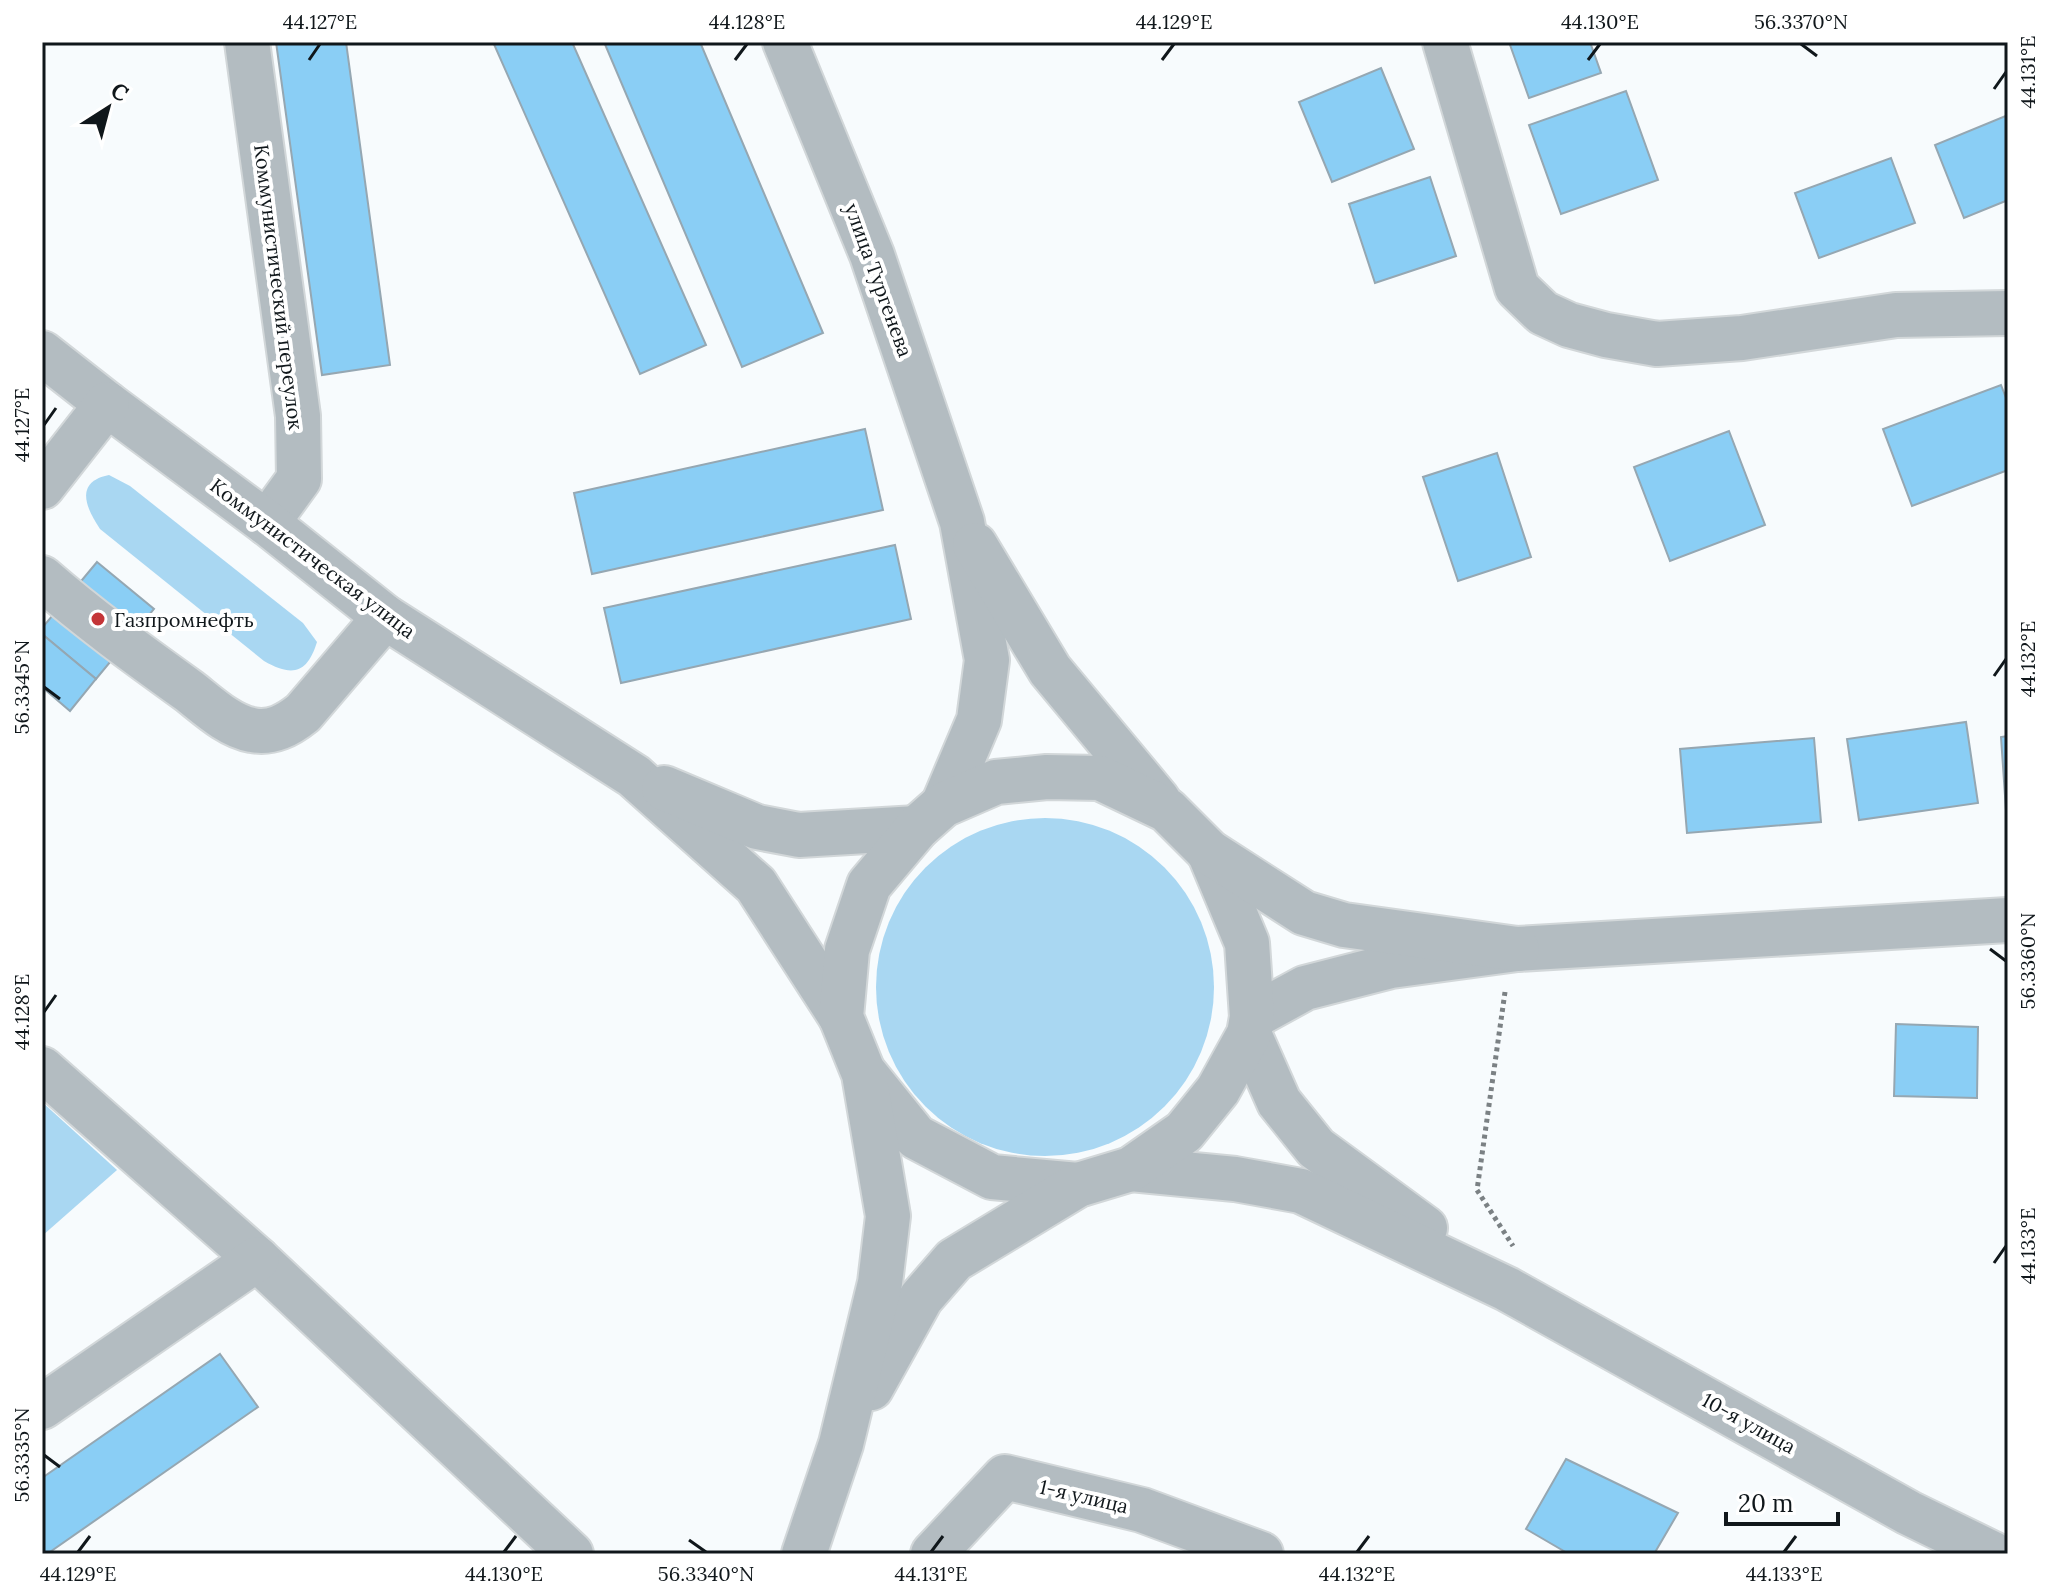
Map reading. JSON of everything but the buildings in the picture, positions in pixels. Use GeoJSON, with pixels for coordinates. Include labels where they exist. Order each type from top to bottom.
{"type":"FeatureCollection","features":[{"type":"Feature","properties":{"kind":"street","name":"Коммунистический переулок"},"geometry":{"type":"LineString","coordinates":[[247,42],[298,416],[299,479],[267,523]]}},
{"type":"Feature","properties":{"kind":"street","name":"улица Тургенева"},"geometry":{"type":"LineString","coordinates":[[785,42],[872,255],[962,522],[987,660],[979,720],[930,816]]}},
{"type":"Feature","properties":{"kind":"street"},"geometry":{"type":"LineString","coordinates":[[1445,42],[1517,288],[1543,313],[1581,328],[1657,344],[1742,338],[1896,315],[2008,313]]}},
{"type":"Feature","properties":{"kind":"street","name":"Коммунистическая улица"},"geometry":{"type":"LineString","coordinates":[[42,353],[267,523],[385,617],[634,776],[756,885],[841,1017],[864,1074]]}},
{"type":"Feature","properties":{"kind":"street"},"geometry":{"type":"LineString","coordinates":[[42,487],[107,404]]}},
{"type":"Feature","properties":{"kind":"street","name":"улица Тургенева"},"geometry":{"type":"LineString","coordinates":[[962,522],[1050,670],[1167,810]]}},
{"type":"Feature","properties":{"kind":"street"},"geometry":{"type":"LineString","coordinates":[[42,578],[146,663],[234,724],[251,730],[270,731],[288,725],[303,713],[385,617]]}},
{"type":"Feature","properties":{"kind":"street","name":"Коммунистическая улица"},"geometry":{"type":"LineString","coordinates":[[634,776],[757,827],[799,835],[930,816]]}},
{"type":"Feature","properties":{"kind":"street"},"geometry":{"type":"LineString","coordinates":[[841,1017],[847,950],[869,885],[930,816],[996,782],[1047,777],[1100,778],[1167,810],[1209,852],[1304,913],[1344,925],[1517,949]]}},
{"type":"Feature","properties":{"kind":"street"},"geometry":{"type":"LineString","coordinates":[[841,1444],[921,1298],[954,1260],[1078,1185],[1131,1169],[1184,1132],[1218,1090],[1250,1026],[1247,943],[1209,852]]}},
{"type":"Feature","properties":{"kind":"street"},"geometry":{"type":"LineString","coordinates":[[1250,1026],[1305,988],[1377,969],[1517,949],[2008,920]]}},
{"type":"Feature","properties":{"kind":"street","name":"10-я улица"},"geometry":{"type":"LineString","coordinates":[[1250,1026],[1279,1102],[1316,1148],[1507,1289]]}},
{"type":"Feature","properties":{"kind":"street"},"geometry":{"type":"LineString","coordinates":[[42,1069],[257,1259],[571,1554]]}},
{"type":"Feature","properties":{"kind":"street"},"geometry":{"type":"LineString","coordinates":[[864,1074],[916,1137],[980,1171],[992,1177],[1078,1185]]}},
{"type":"Feature","properties":{"kind":"street"},"geometry":{"type":"LineString","coordinates":[[804,1554],[841,1444],[880,1283],[888,1216],[864,1074]]}},
{"type":"Feature","properties":{"kind":"street","name":"10-я улица"},"geometry":{"type":"LineString","coordinates":[[1131,1169],[1235,1179],[1301,1191],[1507,1289],[1909,1513],[1993,1554]]}},
{"type":"Feature","properties":{"kind":"street"},"geometry":{"type":"LineString","coordinates":[[42,1407],[257,1259]]}},
{"type":"Feature","properties":{"kind":"street","name":"1-я улица"},"geometry":{"type":"LineString","coordinates":[[933,1554],[1005,1477],[1142,1510],[1261,1554]]}},
{"type":"Feature","properties":{"kind":"path"},"geometry":{"type":"LineString","coordinates":[[1507,1289],[1523,1262],[1477,1190],[1503,999],[1517,949]]}},
{"type":"Feature","properties":{"kind":"shaded area"},"geometry":{"type":"Polygon","coordinates":[[[109,475],[130,486],[303,623],[317,642],[308,661],[297,670],[290,670],[264,661],[100,529],[87,505],[87,490],[98,478],[109,475]]]}},
{"type":"Feature","properties":{"kind":"shaded area"},"geometry":{"type":"Polygon","coordinates":[[[1045,818],[1078,822],[1110,831],[1139,847],[1164,868],[1185,893],[1201,922],[1210,954],[1214,987],[1210,1020],[1201,1052],[1185,1081],[1164,1106],[1139,1127],[1110,1143],[1078,1152],[1045,1156],[1012,1152],[980,1143],[951,1127],[926,1106],[905,1081],[889,1052],[880,1020],[876,987],[880,954],[889,922],[905,893],[926,868],[951,847],[980,831],[1012,822],[1045,818]]]}},
{"type":"Feature","properties":{"kind":"shaded area"},"geometry":{"type":"Polygon","coordinates":[[[42,1102],[117,1170],[42,1236],[42,1102]]]}},
{"type":"Feature","properties":{"kind":"place","name":"Газпромнефть"},"geometry":{"type":"Point","coordinates":[98,619]}}]}
